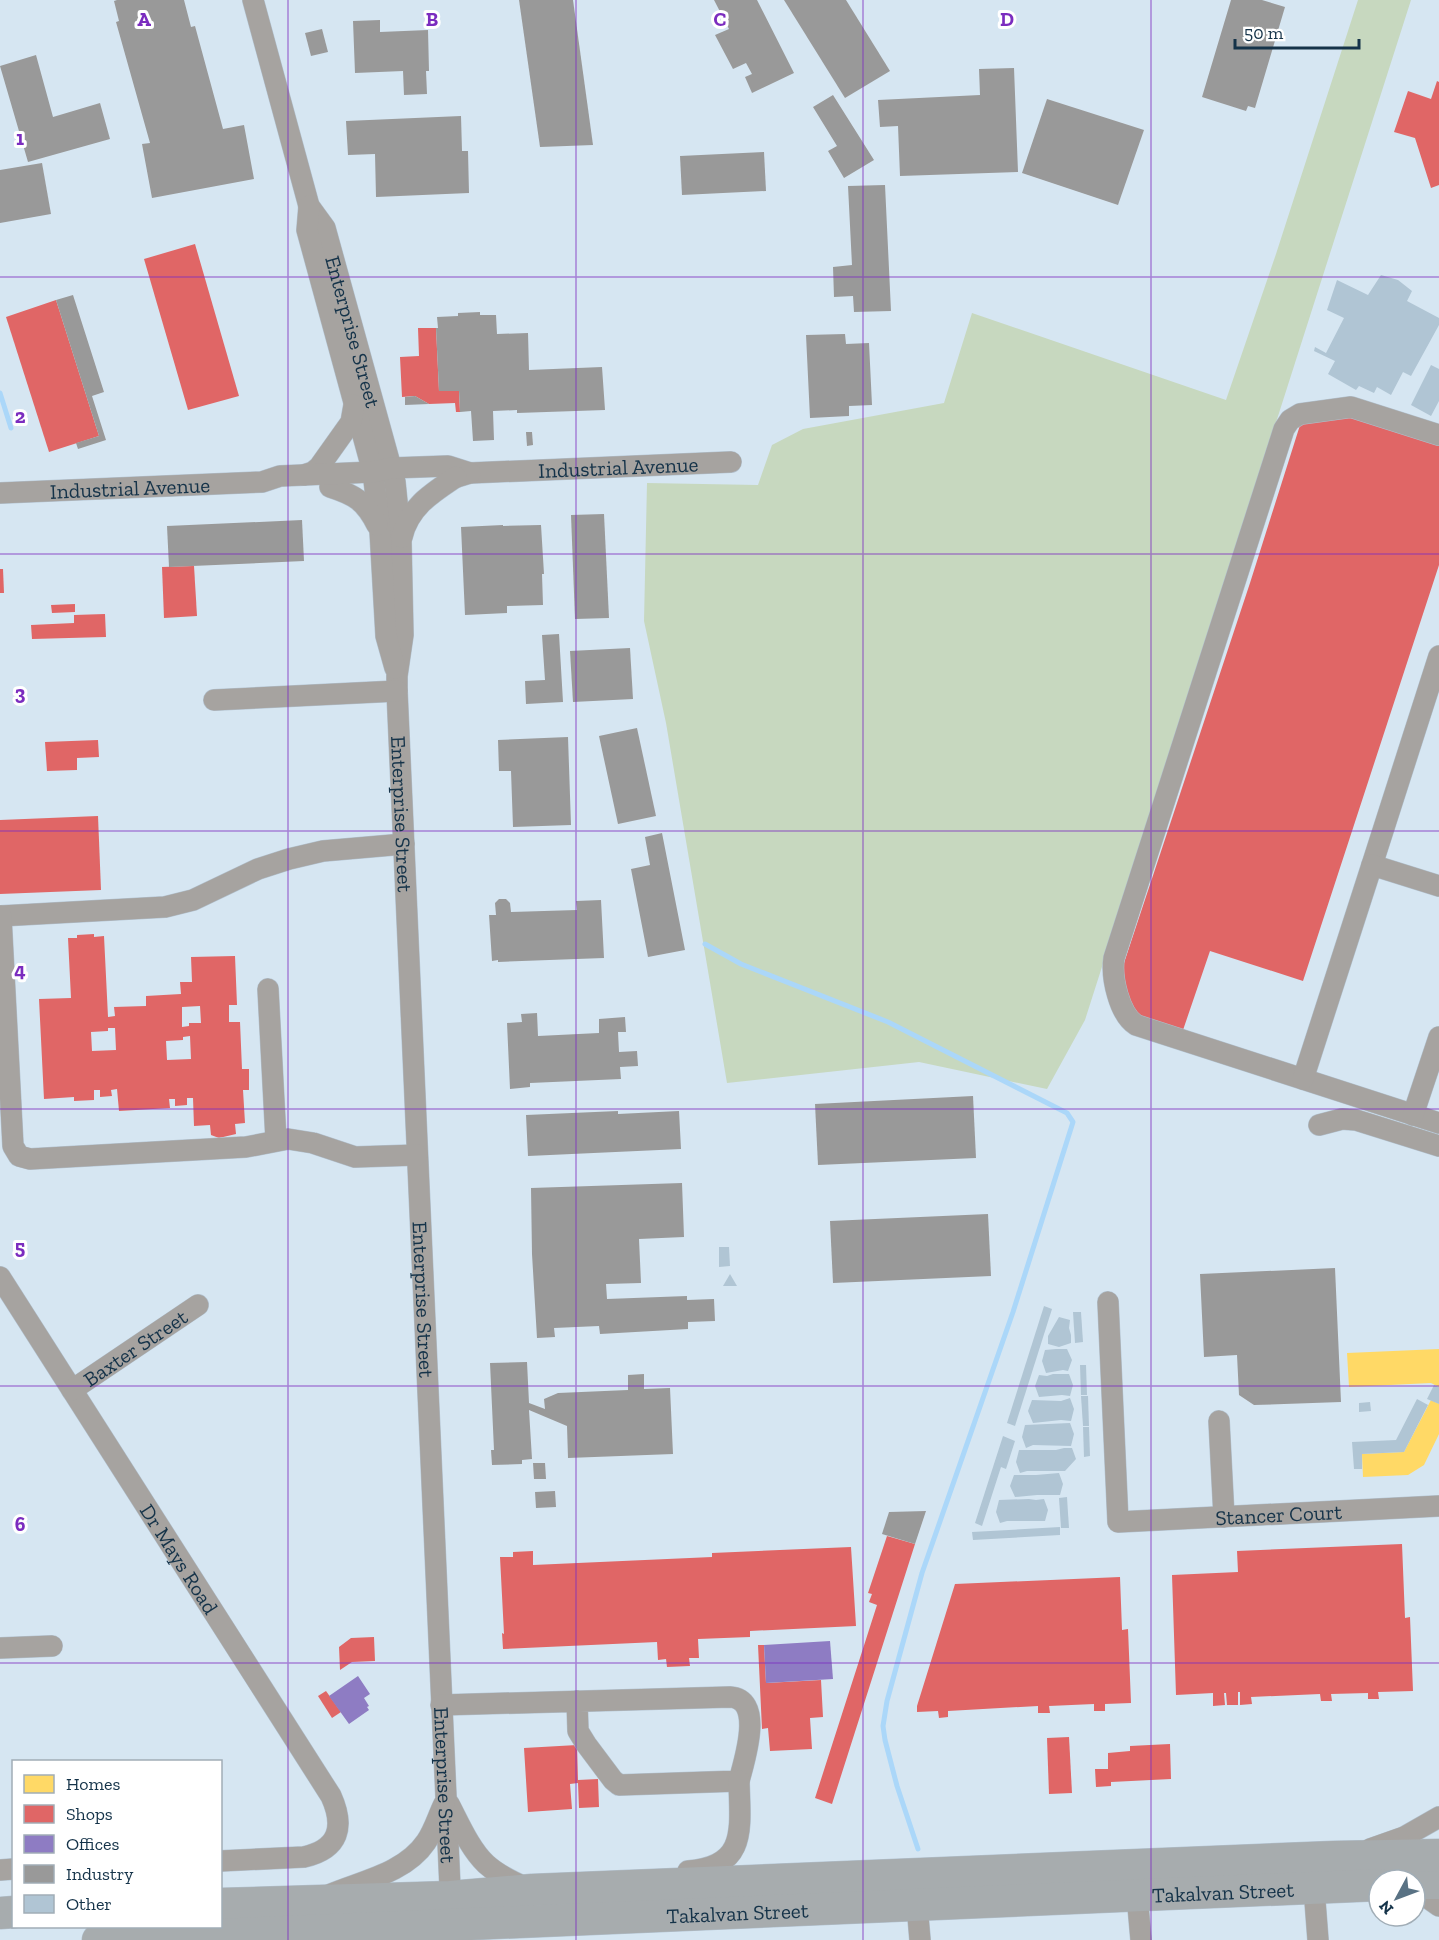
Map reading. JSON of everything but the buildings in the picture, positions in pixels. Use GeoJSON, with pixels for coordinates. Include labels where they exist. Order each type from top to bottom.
{"type":"FeatureCollection","features":[{"type":"Feature","properties":{"kind":"highway","name":"Takalvan Street"},"geometry":{"type":"LineString","coordinates":[[222,1904],[316,1900],[451,1910],[916,1890],[1038,1870],[1334,1857],[1439,1855]]}},
{"type":"Feature","properties":{"kind":"highway"},"geometry":{"type":"LineString","coordinates":[[1038,1870],[1078,1879],[1116,1880],[1131,1886],[1137,1896]]}},
{"type":"Feature","properties":{"kind":"highway","name":"Takalvan Street"},"geometry":{"type":"LineString","coordinates":[[98,1940],[391,1934],[451,1910],[532,1890],[602,1888],[916,1890],[1137,1896],[1367,1886]]}},
{"type":"Feature","properties":{"kind":"street","name":"Enterprise Street"},"geometry":{"type":"LineString","coordinates":[[253,0],[309,206],[307,230],[354,405],[383,477],[380,531],[386,636],[397,683]]}},
{"type":"Feature","properties":{"kind":"street","name":"Enterprise Street"},"geometry":{"type":"LineString","coordinates":[[309,206],[325,228],[383,477],[401,541],[403,635],[397,683],[451,1910]]}},
{"type":"Feature","properties":{"kind":"street"},"geometry":{"type":"LineString","coordinates":[[304,476],[313,472],[332,449],[351,422],[354,405]]}},
{"type":"Feature","properties":{"kind":"street"},"geometry":{"type":"LineString","coordinates":[[1439,435],[1352,407],[1300,414],[1290,420],[1284,429],[1114,958],[1114,978],[1123,1011],[1128,1020],[1136,1025],[1439,1123]]}},
{"type":"Feature","properties":{"kind":"street","name":"Industrial Avenue"},"geometry":{"type":"LineString","coordinates":[[262,482],[284,489],[330,487],[448,466],[463,475],[732,462]]}},
{"type":"Feature","properties":{"kind":"street"},"geometry":{"type":"LineString","coordinates":[[401,541],[405,525],[417,506],[426,497],[463,475]]}},
{"type":"Feature","properties":{"kind":"street","name":"Industrial Avenue"},"geometry":{"type":"LineString","coordinates":[[0,493],[262,482],[280,476],[383,477]]}},
{"type":"Feature","properties":{"kind":"street"},"geometry":{"type":"LineString","coordinates":[[330,487],[351,493],[360,500],[370,511],[380,531]]}},
{"type":"Feature","properties":{"kind":"street"},"geometry":{"type":"LineString","coordinates":[[1303,1079],[1439,656]]}},
{"type":"Feature","properties":{"kind":"street"},"geometry":{"type":"LineString","coordinates":[[214,700],[397,683]]}},
{"type":"Feature","properties":{"kind":"street"},"geometry":{"type":"LineString","coordinates":[[404,844],[323,851],[289,859],[258,868],[193,900],[165,907],[0,916],[12,1137],[14,1151],[19,1156],[30,1159],[235,1148],[276,1140],[301,1140],[355,1157],[417,1155]]}},
{"type":"Feature","properties":{"kind":"street"},"geometry":{"type":"LineString","coordinates":[[1372,865],[1439,886]]}},
{"type":"Feature","properties":{"kind":"street"},"geometry":{"type":"LineString","coordinates":[[268,989],[276,1140]]}},
{"type":"Feature","properties":{"kind":"street"},"geometry":{"type":"LineString","coordinates":[[1413,1115],[1439,1038]]}},
{"type":"Feature","properties":{"kind":"street"},"geometry":{"type":"LineString","coordinates":[[1319,1125],[1342,1119],[1356,1120],[1439,1146]]}},
{"type":"Feature","properties":{"kind":"street","name":"Dr Mays Road"},"geometry":{"type":"LineString","coordinates":[[0,1277],[331,1796],[337,1810],[339,1821],[336,1837],[314,1855],[222,1861]]}},
{"type":"Feature","properties":{"kind":"street","name":"Stancer Court"},"geometry":{"type":"LineString","coordinates":[[1108,1302],[1118,1522],[1439,1506]]}},
{"type":"Feature","properties":{"kind":"street","name":"Baxter Street"},"geometry":{"type":"LineString","coordinates":[[72,1390],[198,1305]]}},
{"type":"Feature","properties":{"kind":"street"},"geometry":{"type":"LineString","coordinates":[[1219,1421],[1224,1517]]}},
{"type":"Feature","properties":{"kind":"street"},"geometry":{"type":"LineString","coordinates":[[0,1648],[52,1646]]}},
{"type":"Feature","properties":{"kind":"street"},"geometry":{"type":"LineString","coordinates":[[441,1705],[730,1697],[739,1698],[748,1708],[750,1738],[739,1781],[739,1834],[731,1853],[720,1865],[704,1870],[665,1873],[602,1888]]}},
{"type":"Feature","properties":{"kind":"street"},"geometry":{"type":"LineString","coordinates":[[577,1701],[578,1731],[619,1785],[739,1781]]}},
{"type":"Feature","properties":{"kind":"street"},"geometry":{"type":"LineString","coordinates":[[446,1798],[485,1864],[504,1878],[532,1890]]}},
{"type":"Feature","properties":{"kind":"street"},"geometry":{"type":"LineString","coordinates":[[316,1900],[385,1874],[412,1858],[426,1841],[446,1798]]}},
{"type":"Feature","properties":{"kind":"street"},"geometry":{"type":"LineString","coordinates":[[1334,1857],[1404,1838],[1439,1817]]}},
{"type":"Feature","properties":{"kind":"street"},"geometry":{"type":"LineString","coordinates":[[1314,1888],[1318,1940]]}},
{"type":"Feature","properties":{"kind":"street"},"geometry":{"type":"LineString","coordinates":[[916,1890],[920,1940]]}},
{"type":"Feature","properties":{"kind":"street"},"geometry":{"type":"LineString","coordinates":[[1137,1896],[1141,1940]]}},
{"type":"Feature","properties":{"kind":"green space"},"geometry":{"type":"Polygon","coordinates":[[[1358,0],[1411,0],[1085,1020],[1047,1089],[919,1062],[727,1083],[666,723],[644,621],[647,483],[758,485],[772,445],[803,429],[944,403],[972,313],[1226,400],[1358,0]]]}},
{"type":"Feature","properties":{"kind":"waterway"},"geometry":{"type":"LineString","coordinates":[[0,393],[11,428]]}},
{"type":"Feature","properties":{"kind":"waterway"},"geometry":{"type":"LineString","coordinates":[[705,944],[741,964],[888,1022],[1067,1113],[1073,1122],[1013,1312],[922,1573],[887,1701],[883,1726],[885,1740],[897,1786],[918,1849]]}}]}
